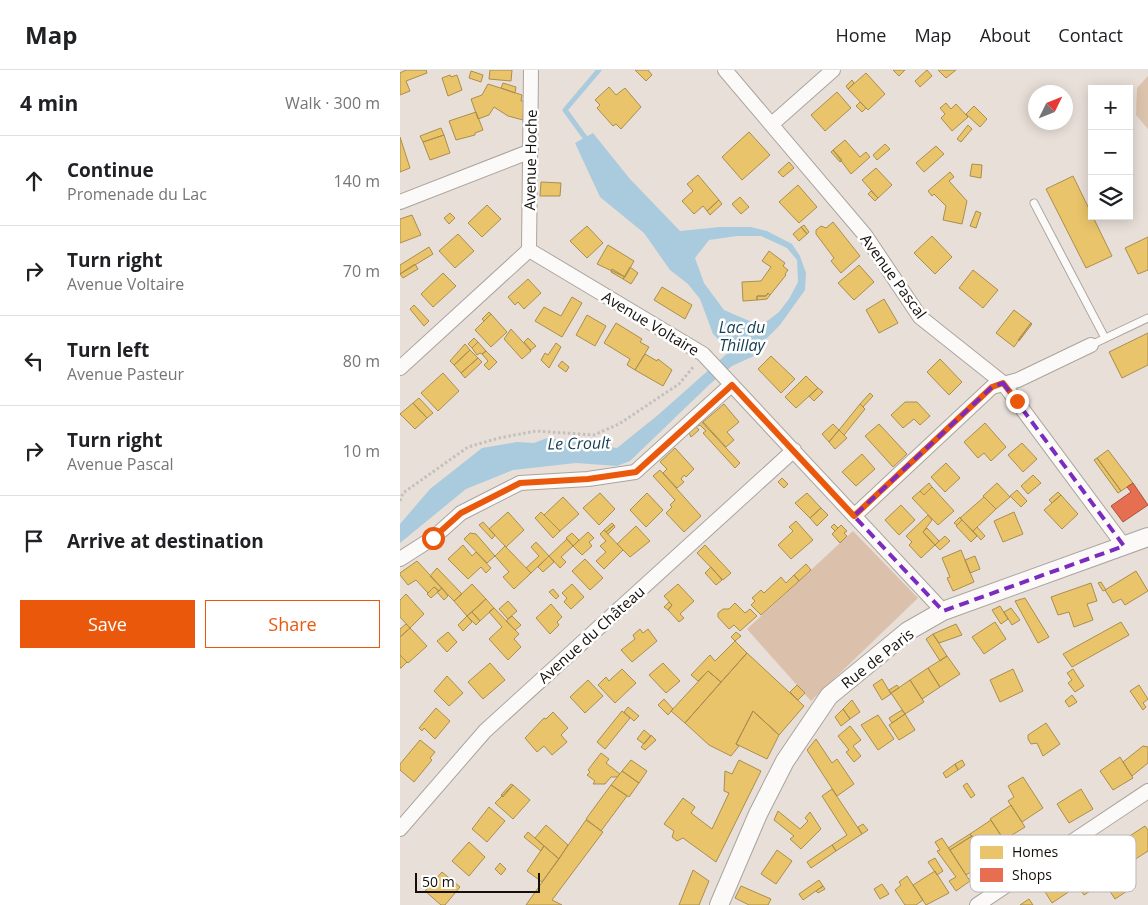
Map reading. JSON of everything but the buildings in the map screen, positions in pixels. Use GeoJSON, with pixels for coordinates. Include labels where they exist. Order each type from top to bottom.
{"type":"FeatureCollection","features":[{"type":"Feature","properties":{"kind":"street","name":"Avenue Hoche"},"geometry":{"type":"LineString","coordinates":[[529,250],[532,70]]}},
{"type":"Feature","properties":{"kind":"street","name":"Avenue Pascal"},"geometry":{"type":"LineString","coordinates":[[725,70],[876,250],[920,317],[1003,383],[1124,546]]}},
{"type":"Feature","properties":{"kind":"street"},"geometry":{"type":"LineString","coordinates":[[772,124],[833,70]]}},
{"type":"Feature","properties":{"kind":"street"},"geometry":{"type":"LineString","coordinates":[[400,202],[531,151]]}},
{"type":"Feature","properties":{"kind":"street"},"geometry":{"type":"LineString","coordinates":[[400,368],[529,250]]}},
{"type":"Feature","properties":{"kind":"street","name":"Avenue Voltaire"},"geometry":{"type":"LineString","coordinates":[[529,250],[708,358],[943,611]]}},
{"type":"Feature","properties":{"kind":"street"},"geometry":{"type":"LineString","coordinates":[[854,516],[992,387],[1018,380],[1091,345]]}},
{"type":"Feature","properties":{"kind":"street"},"geometry":{"type":"LineString","coordinates":[[400,559],[433,538],[461,513],[520,483],[588,479],[636,472],[728,380]]}},
{"type":"Feature","properties":{"kind":"street","name":"Avenue du Château"},"geometry":{"type":"LineString","coordinates":[[400,829],[484,731],[794,450]]}},
{"type":"Feature","properties":{"kind":"street","name":"Rue de Paris"},"geometry":{"type":"LineString","coordinates":[[719,905],[758,814],[785,761],[829,696],[908,632],[943,611],[1148,537]]}},
{"type":"Feature","properties":{"kind":"street"},"geometry":{"type":"LineString","coordinates":[[1082,835],[1148,791]]}},
{"type":"Feature","properties":{"kind":"street"},"geometry":{"type":"LineString","coordinates":[[977,905],[996,892]]}},
{"type":"Feature","properties":{"kind":"lane"},"geometry":{"type":"LineString","coordinates":[[1034,203],[1105,338]]}},
{"type":"Feature","properties":{"kind":"lane"},"geometry":{"type":"LineString","coordinates":[[1091,345],[1148,318]]}},
{"type":"Feature","properties":{"kind":"path"},"geometry":{"type":"LineString","coordinates":[[400,501],[403,493],[468,447],[499,438],[536,431],[594,436],[619,424],[679,384],[708,358]]}},
{"type":"Feature","properties":{"kind":"highlighted area"},"geometry":{"type":"Polygon","coordinates":[[[1003,383],[1124,546],[943,611],[854,516],[992,387],[1003,383]]]}},
{"type":"Feature","properties":{"kind":"shaded area"},"geometry":{"type":"Polygon","coordinates":[[[1148,76],[1148,129],[1136,115],[1137,88],[1148,76]]]}},
{"type":"Feature","properties":{"kind":"shaded area"},"geometry":{"type":"Polygon","coordinates":[[[853,531],[918,598],[811,701],[747,629],[853,531]]]}},
{"type":"Feature","properties":{"kind":"water","name":"Lac du Thillay"},"geometry":{"type":"Polygon","coordinates":[[[593,133],[630,179],[680,231],[720,227],[751,227],[767,231],[792,244],[800,256],[806,273],[805,290],[780,325],[759,346],[754,356],[732,366],[710,384],[630,461],[617,466],[576,463],[513,470],[466,489],[400,543],[400,524],[430,489],[482,448],[517,442],[534,443],[547,438],[617,448],[658,415],[730,351],[713,334],[700,299],[688,284],[670,270],[644,233],[600,197],[575,143],[593,133]],[[737,236],[709,240],[695,258],[704,283],[724,310],[761,326],[779,312],[798,282],[797,260],[787,248],[761,236],[737,236]]]}},
{"type":"Feature","properties":{"kind":"waterway"},"geometry":{"type":"LineString","coordinates":[[589,143],[565,110],[599,70]]}},
{"type":"Feature","properties":{"kind":"route"},"geometry":{"type":"LineString","coordinates":[[433,538],[461,513],[520,483],[588,479],[636,472],[732,385],[854,516],[992,387],[1003,383],[1017,401]]}},
{"type":"Feature","properties":{"kind":"water label","name":"Le Croult"},"geometry":{"type":"Point","coordinates":[579,443]}}]}
